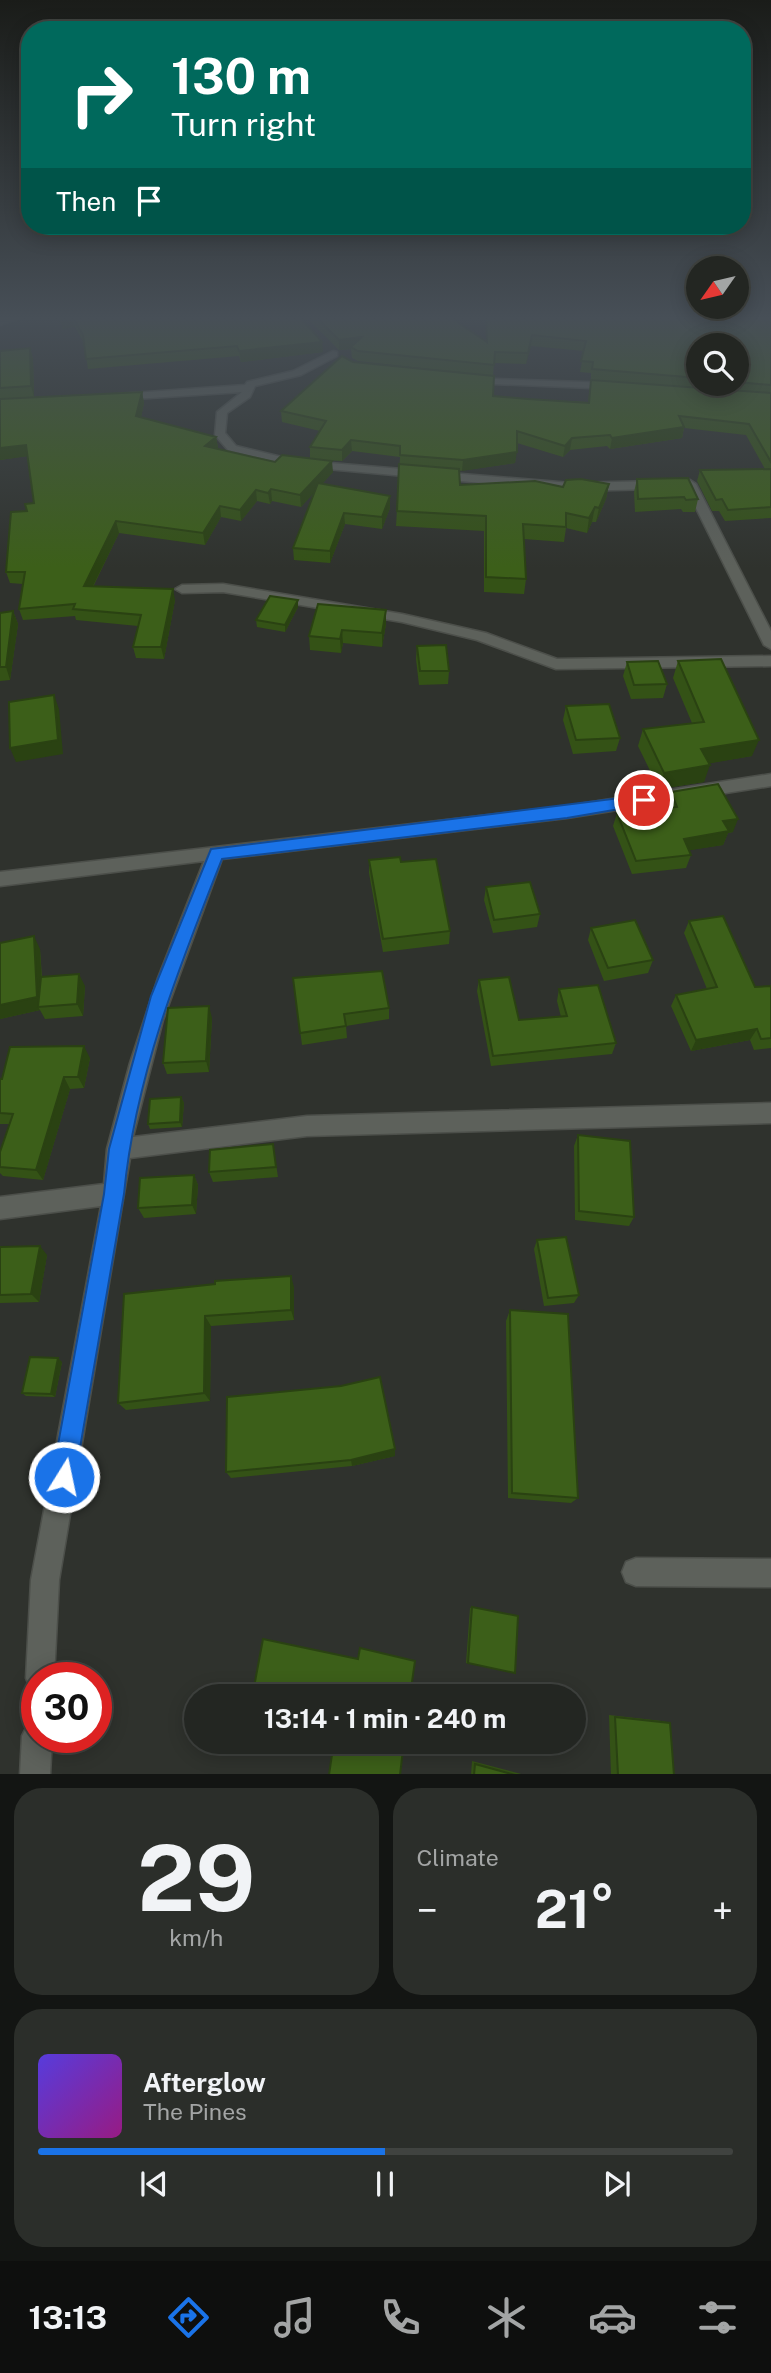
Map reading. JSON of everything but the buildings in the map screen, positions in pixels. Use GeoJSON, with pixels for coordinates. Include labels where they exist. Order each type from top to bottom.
{"type":"FeatureCollection","features":[{"type":"Feature","properties":{"kind":"street"},"geometry":{"type":"LineString","coordinates":[[237,402],[222,412],[219,433],[232,448],[285,462],[572,487],[690,484],[771,645]]}},
{"type":"Feature","properties":{"kind":"street"},"geometry":{"type":"LineString","coordinates":[[182,589],[223,588],[402,618],[481,636],[556,664],[771,662]]}},
{"type":"Feature","properties":{"kind":"street"},"geometry":{"type":"LineString","coordinates":[[0,879],[567,812],[771,780]]}},
{"type":"Feature","properties":{"kind":"street"},"geometry":{"type":"LineString","coordinates":[[41,1662],[45,1580],[114,1194],[118,1149],[159,996],[216,853]]}},
{"type":"Feature","properties":{"kind":"street"},"geometry":{"type":"LineString","coordinates":[[118,1149],[307,1126],[771,1113]]}},
{"type":"Feature","properties":{"kind":"street"},"geometry":{"type":"LineString","coordinates":[[0,1208],[114,1194]]}},
{"type":"Feature","properties":{"kind":"street"},"geometry":{"type":"LineString","coordinates":[[636,1572],[771,1573]]}},
{"type":"Feature","properties":{"kind":"street"},"geometry":{"type":"LineString","coordinates":[[35,1774],[36,1753]]}},
{"type":"Feature","properties":{"kind":"route"},"geometry":{"type":"LineString","coordinates":[[64,1477],[114,1194],[118,1149],[159,996],[216,853],[567,812],[644,800]]}}]}
